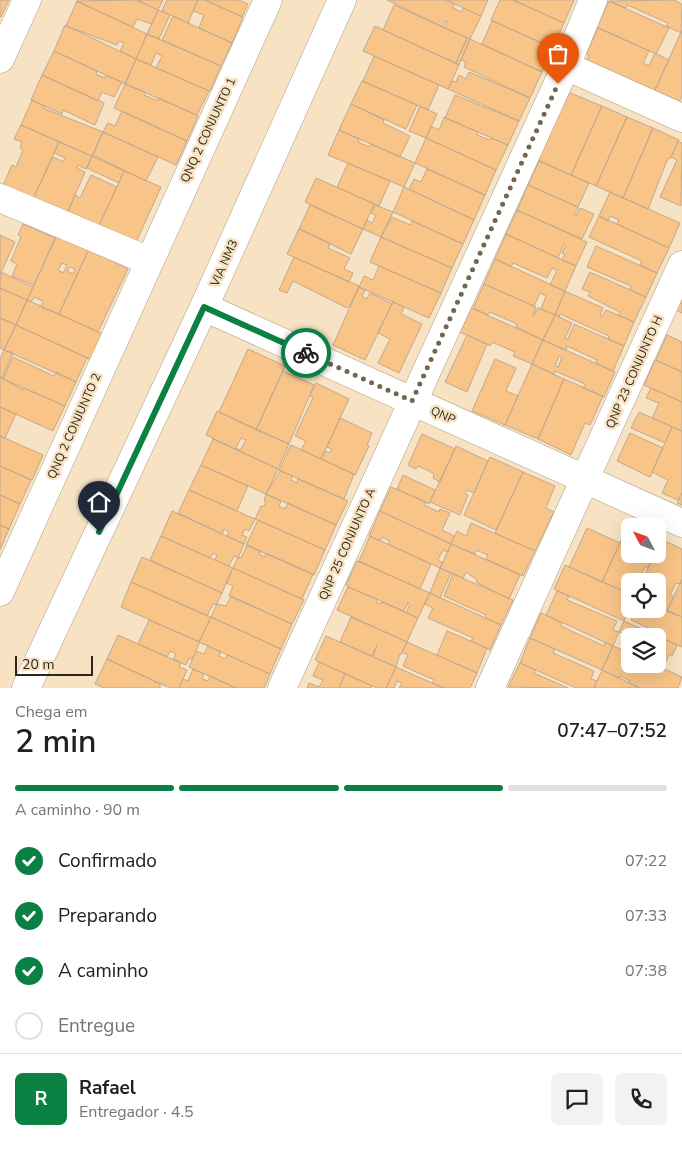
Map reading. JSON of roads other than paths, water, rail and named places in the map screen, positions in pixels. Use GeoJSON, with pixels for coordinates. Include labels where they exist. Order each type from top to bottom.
{"type":"FeatureCollection","features":[{"type":"Feature","properties":{"kind":"street"},"geometry":{"type":"LineString","coordinates":[[0,59],[27,0]]}},
{"type":"Feature","properties":{"kind":"street","name":"QNQ 2 CONJUNTO 1"},"geometry":{"type":"LineString","coordinates":[[149,261],[268,0]]}},
{"type":"Feature","properties":{"kind":"street","name":"VIA NM3"},"geometry":{"type":"LineString","coordinates":[[26,688],[204,307],[342,0]]}},
{"type":"Feature","properties":{"kind":"street","name":"QNP 25 CONJUNTO A"},"geometry":{"type":"LineString","coordinates":[[282,688],[566,66],[593,0]]}},
{"type":"Feature","properties":{"kind":"street"},"geometry":{"type":"LineString","coordinates":[[566,66],[682,118]]}},
{"type":"Feature","properties":{"kind":"street"},"geometry":{"type":"LineString","coordinates":[[0,198],[149,261]]}},
{"type":"Feature","properties":{"kind":"street","name":"QNQ 2 CONJUNTO 2"},"geometry":{"type":"LineString","coordinates":[[0,592],[149,261]]}},
{"type":"Feature","properties":{"kind":"street","name":"QNP 23 CONJUNTO H"},"geometry":{"type":"LineString","coordinates":[[490,688],[682,265]]}},
{"type":"Feature","properties":{"kind":"street","name":"QNP"},"geometry":{"type":"LineString","coordinates":[[204,307],[682,523]]}}]}
